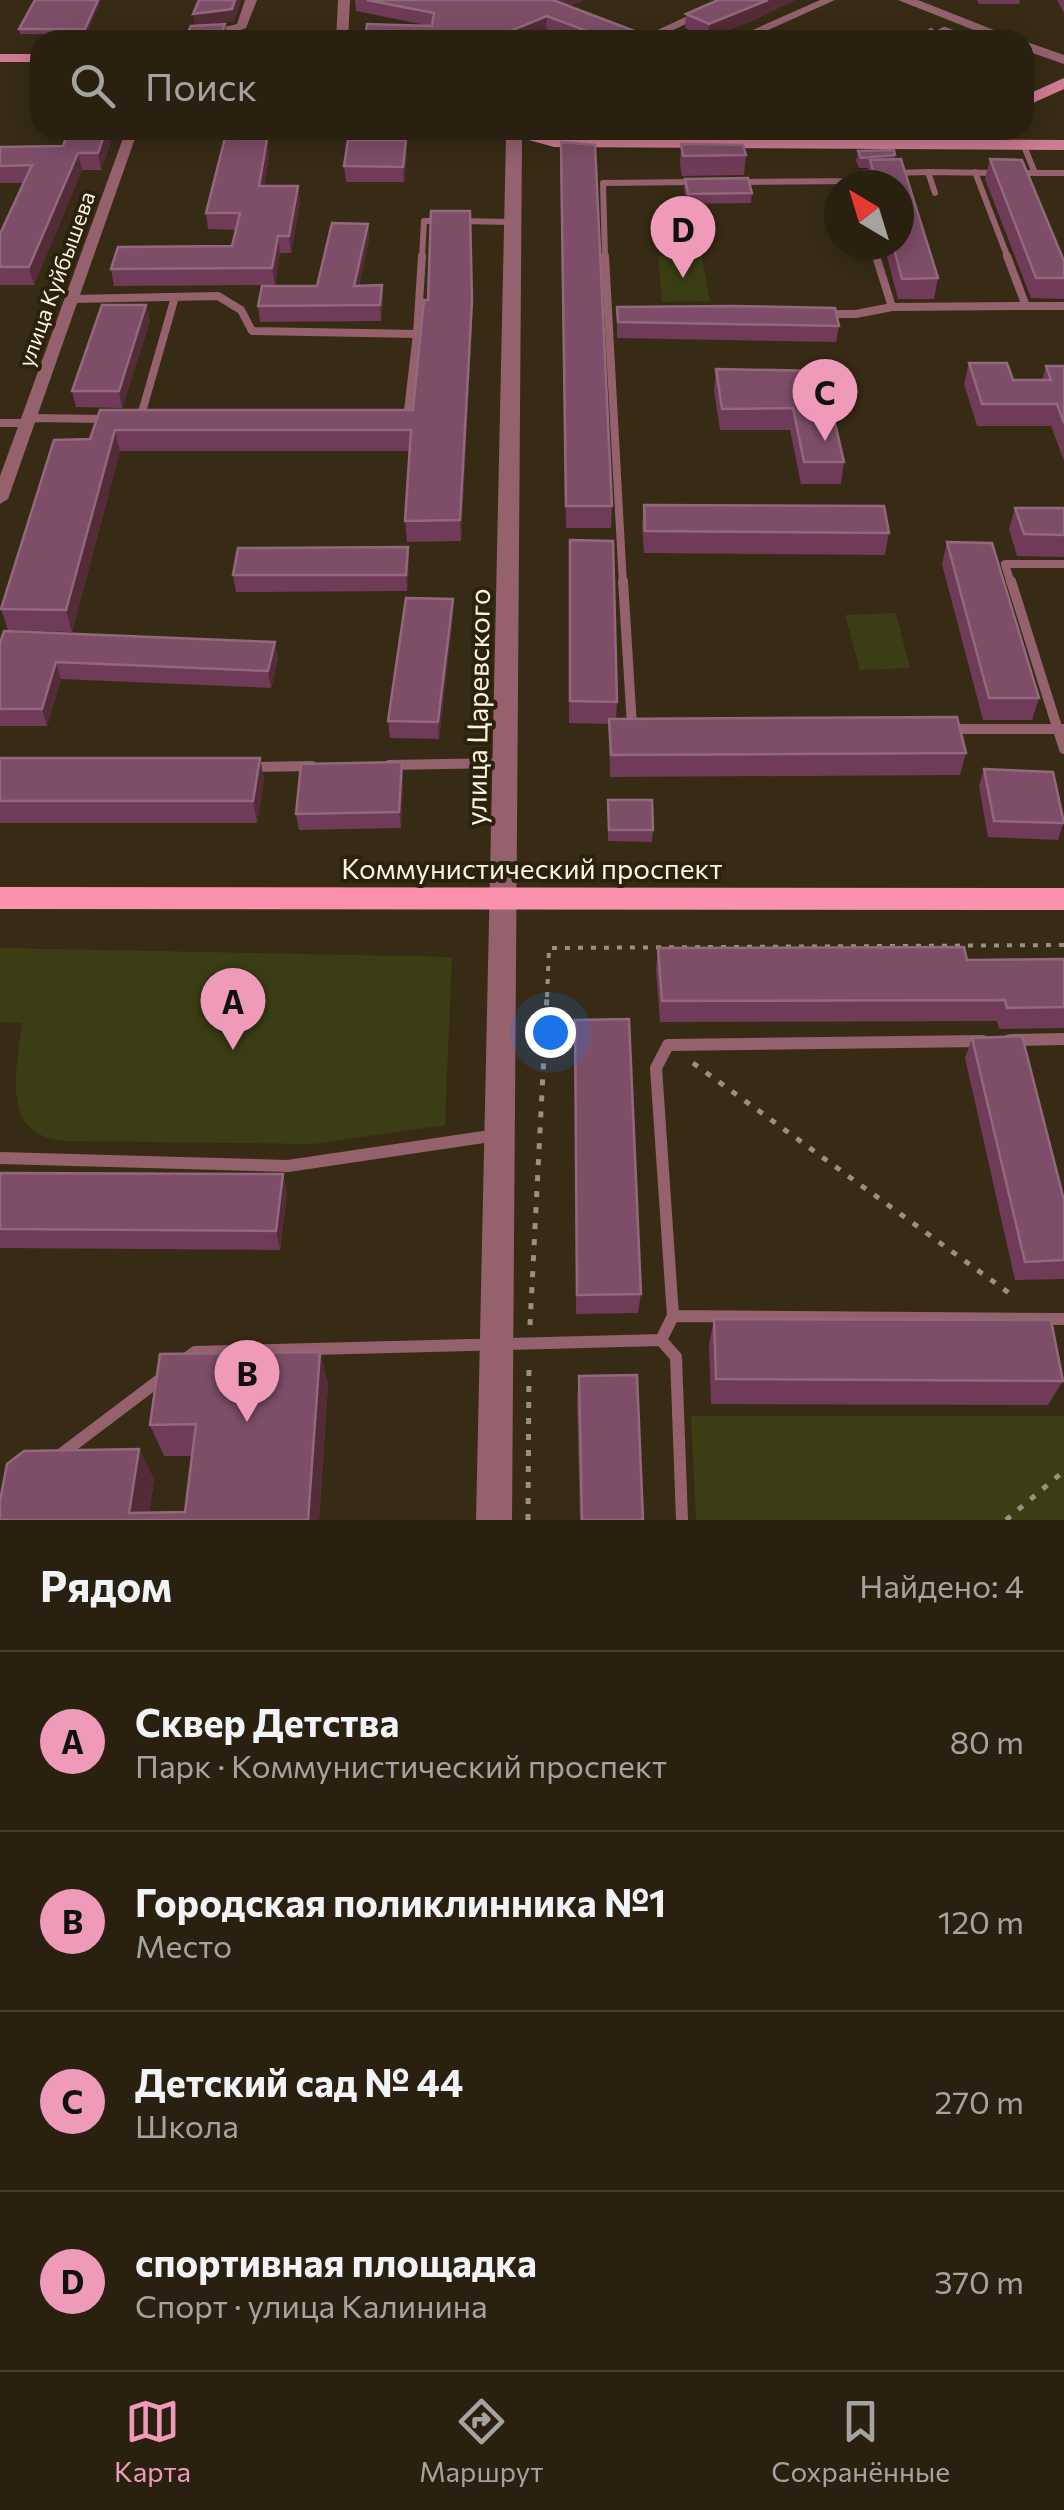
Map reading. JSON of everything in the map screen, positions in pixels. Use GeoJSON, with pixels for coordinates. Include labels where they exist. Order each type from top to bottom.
{"type":"FeatureCollection","features":[{"type":"Feature","properties":{"kind":"main road"},"geometry":{"type":"LineString","coordinates":[[0,58],[30,58]]}},
{"type":"Feature","properties":{"kind":"main road"},"geometry":{"type":"LineString","coordinates":[[1034,98],[1062,88]]}},
{"type":"Feature","properties":{"kind":"main road"},"geometry":{"type":"LineString","coordinates":[[546,140],[579,140]]}},
{"type":"Feature","properties":{"kind":"main road"},"geometry":{"type":"LineString","coordinates":[[755,140],[1064,145]]}},
{"type":"Feature","properties":{"kind":"main road"},"geometry":{"type":"LineString","coordinates":[[849,143],[872,140]]}},
{"type":"Feature","properties":{"kind":"main road"},"geometry":{"type":"LineString","coordinates":[[1001,140],[1024,146]]}},
{"type":"Feature","properties":{"kind":"main road","name":"Коммунистический проспект"},"geometry":{"type":"LineString","coordinates":[[0,898],[1064,900]]}},
{"type":"Feature","properties":{"kind":"street"},"geometry":{"type":"LineString","coordinates":[[232,30],[242,26],[251,0]]}},
{"type":"Feature","properties":{"kind":"street"},"geometry":{"type":"LineString","coordinates":[[342,30],[344,0]]}},
{"type":"Feature","properties":{"kind":"street"},"geometry":{"type":"LineString","coordinates":[[664,30],[731,0]]}},
{"type":"Feature","properties":{"kind":"street"},"geometry":{"type":"LineString","coordinates":[[759,30],[829,0]]}},
{"type":"Feature","properties":{"kind":"street"},"geometry":{"type":"LineString","coordinates":[[905,0],[985,30]]}},
{"type":"Feature","properties":{"kind":"street"},"geometry":{"type":"LineString","coordinates":[[1034,48],[1064,60]]}},
{"type":"Feature","properties":{"kind":"street"},"geometry":{"type":"LineString","coordinates":[[1042,51],[1057,65],[1062,88]]}},
{"type":"Feature","properties":{"kind":"street","name":"улица Куйбышева"},"geometry":{"type":"LineString","coordinates":[[0,500],[128,140]]}},
{"type":"Feature","properties":{"kind":"street","name":"улица Царевского"},"geometry":{"type":"LineString","coordinates":[[494,1520],[508,763],[514,140]]}},
{"type":"Feature","properties":{"kind":"lane"},"geometry":{"type":"LineString","coordinates":[[1024,146],[1035,172]]}},
{"type":"Feature","properties":{"kind":"lane"},"geometry":{"type":"LineString","coordinates":[[914,172],[1064,172]]}},
{"type":"Feature","properties":{"kind":"lane"},"geometry":{"type":"LineString","coordinates":[[928,172],[935,194]]}},
{"type":"Feature","properties":{"kind":"lane"},"geometry":{"type":"LineString","coordinates":[[975,172],[1026,306]]}},
{"type":"Feature","properties":{"kind":"lane"},"geometry":{"type":"LineString","coordinates":[[651,726],[632,726],[607,316],[603,183],[699,182]]}},
{"type":"Feature","properties":{"kind":"lane"},"geometry":{"type":"LineString","coordinates":[[719,182],[824,183]]}},
{"type":"Feature","properties":{"kind":"lane"},"geometry":{"type":"LineString","coordinates":[[396,419],[410,419],[424,220],[513,222]]}},
{"type":"Feature","properties":{"kind":"lane"},"geometry":{"type":"LineString","coordinates":[[878,260],[892,307]]}},
{"type":"Feature","properties":{"kind":"lane"},"geometry":{"type":"LineString","coordinates":[[72,300],[218,296],[241,310],[252,331],[417,334]]}},
{"type":"Feature","properties":{"kind":"lane"},"geometry":{"type":"LineString","coordinates":[[141,419],[176,297]]}},
{"type":"Feature","properties":{"kind":"lane"},"geometry":{"type":"LineString","coordinates":[[818,314],[856,314],[892,307],[1064,306]]}},
{"type":"Feature","properties":{"kind":"lane"},"geometry":{"type":"LineString","coordinates":[[607,316],[626,316]]}},
{"type":"Feature","properties":{"kind":"lane"},"geometry":{"type":"LineString","coordinates":[[0,424],[160,419]]}},
{"type":"Feature","properties":{"kind":"lane"},"geometry":{"type":"LineString","coordinates":[[1064,564],[1005,564],[1061,729],[1064,749]]}},
{"type":"Feature","properties":{"kind":"lane"},"geometry":{"type":"LineString","coordinates":[[942,728],[1061,729]]}},
{"type":"Feature","properties":{"kind":"lane"},"geometry":{"type":"LineString","coordinates":[[372,765],[508,763]]}},
{"type":"Feature","properties":{"kind":"lane"},"geometry":{"type":"LineString","coordinates":[[235,767],[333,766]]}},
{"type":"Feature","properties":{"kind":"lane"},"geometry":{"type":"LineString","coordinates":[[661,1340],[672,1316],[656,1068],[668,1045],[1064,1039]]}},
{"type":"Feature","properties":{"kind":"lane"},"geometry":{"type":"LineString","coordinates":[[0,1158],[288,1166],[501,1134]]}},
{"type":"Feature","properties":{"kind":"lane"},"geometry":{"type":"LineString","coordinates":[[672,1316],[1064,1320]]}},
{"type":"Feature","properties":{"kind":"lane"},"geometry":{"type":"LineString","coordinates":[[40,1470],[195,1352],[661,1340]]}},
{"type":"Feature","properties":{"kind":"lane"},"geometry":{"type":"LineString","coordinates":[[661,1340],[676,1357],[682,1520]]}},
{"type":"Feature","properties":{"kind":"path"},"geometry":{"type":"LineString","coordinates":[[668,1045],[1009,1293]]}},
{"type":"Feature","properties":{"kind":"path"},"geometry":{"type":"LineString","coordinates":[[528,1520],[529,1345]]}},
{"type":"Feature","properties":{"kind":"path"},"geometry":{"type":"LineString","coordinates":[[1006,1520],[1064,1471]]}},
{"type":"Feature","properties":{"kind":"green space"},"geometry":{"type":"Polygon","coordinates":[[[701,253],[710,301],[662,302],[658,256],[701,253]]]}},
{"type":"Feature","properties":{"kind":"green space"},"geometry":{"type":"Polygon","coordinates":[[[896,613],[910,668],[860,670],[845,615],[896,613]]]}},
{"type":"Feature","properties":{"kind":"green space"},"geometry":{"type":"Polygon","coordinates":[[[0,948],[452,957],[445,1125],[313,1144],[64,1141],[44,1136],[30,1127],[17,1098],[22,1023],[0,1022],[0,948]]]}},
{"type":"Feature","properties":{"kind":"green space"},"geometry":{"type":"Polygon","coordinates":[[[691,1416],[1064,1416],[1064,1520],[696,1520],[691,1416]]]}},
{"type":"Feature","properties":{"kind":"building"},"geometry":{"type":"Polygon","coordinates":[[[35,0],[98,0],[85,29],[19,29],[35,0]]]}},
{"type":"Feature","properties":{"kind":"building"},"geometry":{"type":"Polygon","coordinates":[[[199,0],[235,0],[232,9],[193,14],[199,0]]]}},
{"type":"Feature","properties":{"kind":"building"},"geometry":{"type":"Polygon","coordinates":[[[367,0],[553,0],[632,30],[584,30],[547,16],[513,30],[366,30],[367,24],[432,26],[434,13],[367,0]]]}},
{"type":"Feature","properties":{"kind":"building"},"geometry":{"type":"Polygon","coordinates":[[[718,0],[768,0],[709,24],[686,14],[718,0]]]}},
{"type":"Feature","properties":{"kind":"building"},"geometry":{"type":"Polygon","coordinates":[[[225,24],[223,30],[189,30],[191,26],[225,24]]]}},
{"type":"Feature","properties":{"kind":"building"},"geometry":{"type":"Polygon","coordinates":[[[65,140],[103,140],[98,153],[78,153],[29,267],[0,267],[0,234],[32,165],[0,166],[0,147],[63,146],[65,140]]]}},
{"type":"Feature","properties":{"kind":"building"},"geometry":{"type":"Polygon","coordinates":[[[224,140],[267,140],[259,186],[298,186],[289,236],[278,236],[272,268],[111,269],[118,247],[232,246],[240,213],[206,213],[224,140]]]}},
{"type":"Feature","properties":{"kind":"building"},"geometry":{"type":"Polygon","coordinates":[[[348,140],[406,140],[403,167],[344,166],[348,140]]]}},
{"type":"Feature","properties":{"kind":"building"},"geometry":{"type":"Polygon","coordinates":[[[561,142],[595,145],[612,506],[566,506],[561,142]]]}},
{"type":"Feature","properties":{"kind":"building"},"geometry":{"type":"Polygon","coordinates":[[[681,144],[743,145],[746,155],[683,156],[681,144]]]}},
{"type":"Feature","properties":{"kind":"building"},"geometry":{"type":"Polygon","coordinates":[[[894,150],[895,155],[861,158],[858,151],[894,150]]]}},
{"type":"Feature","properties":{"kind":"building"},"geometry":{"type":"Polygon","coordinates":[[[901,159],[904,170],[873,170],[870,160],[901,159]]]}},
{"type":"Feature","properties":{"kind":"building"},"geometry":{"type":"Polygon","coordinates":[[[990,159],[1022,160],[1064,261],[1064,278],[1036,278],[990,159]]]}},
{"type":"Feature","properties":{"kind":"building"},"geometry":{"type":"Polygon","coordinates":[[[748,178],[752,193],[688,194],[685,179],[748,178]]]}},
{"type":"Feature","properties":{"kind":"building"},"geometry":{"type":"Polygon","coordinates":[[[914,201],[938,278],[902,279],[897,260],[914,260],[914,201]]]}},
{"type":"Feature","properties":{"kind":"building"},"geometry":{"type":"Polygon","coordinates":[[[431,211],[470,211],[472,301],[460,520],[405,521],[411,430],[115,430],[66,610],[1,609],[54,440],[90,439],[100,410],[413,410],[424,300],[428,300],[431,211]]]}},
{"type":"Feature","properties":{"kind":"building"},"geometry":{"type":"Polygon","coordinates":[[[332,223],[368,224],[354,286],[382,285],[380,305],[258,306],[262,286],[317,286],[332,223]]]}},
{"type":"Feature","properties":{"kind":"building"},"geometry":{"type":"Polygon","coordinates":[[[102,305],[146,305],[119,391],[72,391],[102,305]]]}},
{"type":"Feature","properties":{"kind":"building"},"geometry":{"type":"Polygon","coordinates":[[[617,307],[835,308],[839,326],[618,322],[617,307]]]}},
{"type":"Feature","properties":{"kind":"building"},"geometry":{"type":"Polygon","coordinates":[[[969,363],[1007,363],[1013,380],[1051,380],[1046,366],[1064,366],[1064,423],[1057,404],[982,404],[969,363]]]}},
{"type":"Feature","properties":{"kind":"building"},"geometry":{"type":"Polygon","coordinates":[[[716,369],[823,371],[844,462],[804,462],[793,408],[722,409],[716,369]]]}},
{"type":"Feature","properties":{"kind":"building"},"geometry":{"type":"Polygon","coordinates":[[[644,505],[884,506],[889,533],[645,531],[644,505]]]}},
{"type":"Feature","properties":{"kind":"building"},"geometry":{"type":"Polygon","coordinates":[[[1015,508],[1064,508],[1064,535],[1024,534],[1015,508]]]}},
{"type":"Feature","properties":{"kind":"building"},"geometry":{"type":"Polygon","coordinates":[[[570,540],[613,541],[617,702],[570,701],[570,540]]]}},
{"type":"Feature","properties":{"kind":"building"},"geometry":{"type":"Polygon","coordinates":[[[947,542],[992,543],[1039,698],[989,698],[947,542]]]}},
{"type":"Feature","properties":{"kind":"building"},"geometry":{"type":"Polygon","coordinates":[[[408,547],[406,575],[233,575],[238,548],[408,547]]]}},
{"type":"Feature","properties":{"kind":"building"},"geometry":{"type":"Polygon","coordinates":[[[406,598],[453,599],[438,722],[388,721],[406,598]]]}},
{"type":"Feature","properties":{"kind":"building"},"geometry":{"type":"Polygon","coordinates":[[[4,631],[275,642],[268,671],[56,662],[42,709],[0,709],[0,643],[4,631]]]}},
{"type":"Feature","properties":{"kind":"building"},"geometry":{"type":"Polygon","coordinates":[[[957,717],[966,753],[611,755],[609,719],[957,717]]]}},
{"type":"Feature","properties":{"kind":"building"},"geometry":{"type":"Polygon","coordinates":[[[0,758],[260,758],[253,801],[0,801],[0,758]]]}},
{"type":"Feature","properties":{"kind":"building"},"geometry":{"type":"Polygon","coordinates":[[[402,762],[399,812],[296,814],[301,764],[402,762]]]}},
{"type":"Feature","properties":{"kind":"building"},"geometry":{"type":"Polygon","coordinates":[[[984,769],[1053,772],[1064,823],[994,821],[984,769]]]}},
{"type":"Feature","properties":{"kind":"building"},"geometry":{"type":"Polygon","coordinates":[[[608,800],[652,800],[653,830],[609,830],[608,800]]]}},
{"type":"Feature","properties":{"kind":"building"},"geometry":{"type":"Polygon","coordinates":[[[964,947],[967,960],[1064,959],[1064,1007],[1007,1008],[1005,1000],[662,1001],[658,948],[964,947]]]}},
{"type":"Feature","properties":{"kind":"building"},"geometry":{"type":"Polygon","coordinates":[[[629,1019],[641,1294],[577,1295],[575,1020],[629,1019]]]}},
{"type":"Feature","properties":{"kind":"building"},"geometry":{"type":"Polygon","coordinates":[[[1022,1036],[1064,1200],[1064,1260],[1025,1262],[972,1038],[1022,1036]]]}},
{"type":"Feature","properties":{"kind":"building"},"geometry":{"type":"Polygon","coordinates":[[[0,1173],[283,1174],[276,1231],[0,1229],[0,1173]]]}},
{"type":"Feature","properties":{"kind":"building"},"geometry":{"type":"Polygon","coordinates":[[[714,1319],[1051,1320],[1063,1381],[716,1379],[714,1319]]]}},
{"type":"Feature","properties":{"kind":"building"},"geometry":{"type":"Polygon","coordinates":[[[320,1352],[308,1520],[0,1520],[7,1464],[24,1451],[139,1449],[129,1513],[185,1512],[196,1424],[150,1425],[160,1354],[320,1352]]]}},
{"type":"Feature","properties":{"kind":"building"},"geometry":{"type":"Polygon","coordinates":[[[637,1375],[643,1520],[582,1520],[579,1376],[637,1375]]]}},
{"type":"Feature","properties":{"kind":"place","name":"спортивная площадка"},"geometry":{"type":"Point","coordinates":[683,278]}},
{"type":"Feature","properties":{"kind":"place","name":"Детский сад № 44"},"geometry":{"type":"Point","coordinates":[825,441]}},
{"type":"Feature","properties":{"kind":"place","name":"Сквер Детства"},"geometry":{"type":"Point","coordinates":[233,1050]}},
{"type":"Feature","properties":{"kind":"place","name":"Городская поликлинника №1"},"geometry":{"type":"Point","coordinates":[247,1422]}}]}
